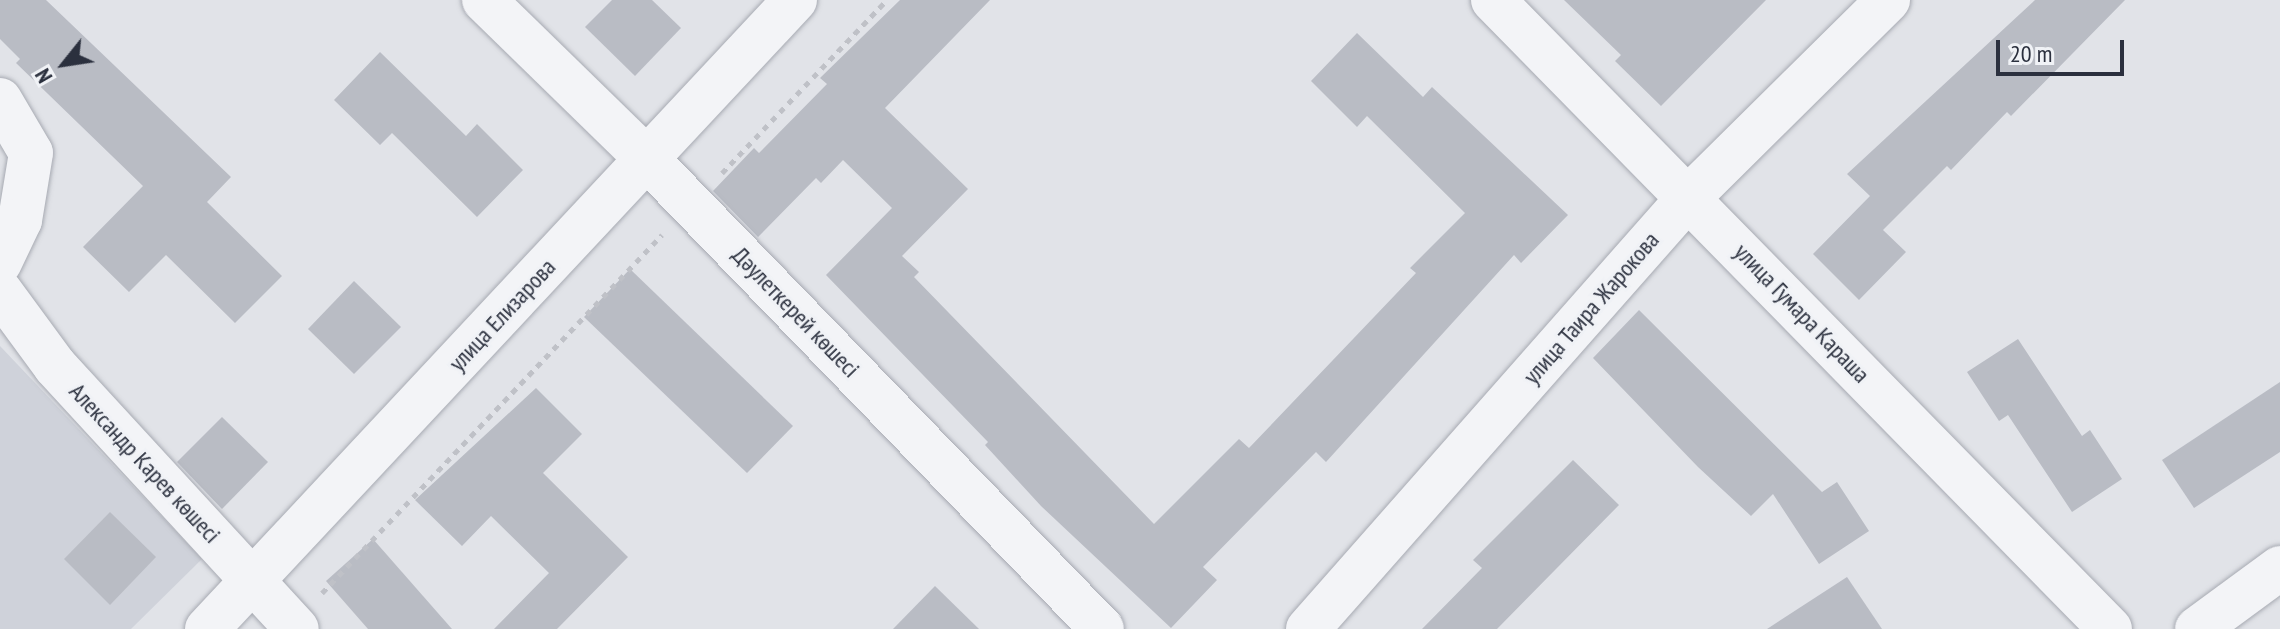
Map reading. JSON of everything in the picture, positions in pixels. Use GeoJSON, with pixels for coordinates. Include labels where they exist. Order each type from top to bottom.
{"type":"FeatureCollection","features":[{"type":"Feature","properties":{"kind":"street","name":"Дәулеткерей көшесі"},"geometry":{"type":"LineString","coordinates":[[484,0],[692,204],[1102,629]]}},
{"type":"Feature","properties":{"kind":"street","name":"улица Елизарова"},"geometry":{"type":"LineString","coordinates":[[207,629],[795,0]]}},
{"type":"Feature","properties":{"kind":"street","name":"улица Гумара Караша"},"geometry":{"type":"LineString","coordinates":[[1493,0],[2110,629]]}},
{"type":"Feature","properties":{"kind":"street","name":"улица Таира Жарокова"},"geometry":{"type":"LineString","coordinates":[[1308,629],[1689,197],[1888,0]]}},
{"type":"Feature","properties":{"kind":"street"},"geometry":{"type":"LineString","coordinates":[[0,100],[31,153],[20,220],[0,262]]}},
{"type":"Feature","properties":{"kind":"street","name":"Александр Карев көшесі"},"geometry":{"type":"LineString","coordinates":[[0,291],[55,366],[295,627]]}},
{"type":"Feature","properties":{"kind":"street"},"geometry":{"type":"LineString","coordinates":[[2197,629],[2280,568]]}},
{"type":"Feature","properties":{"kind":"path"},"geometry":{"type":"LineString","coordinates":[[295,627],[887,0]]}},
{"type":"Feature","properties":{"kind":"shaded area"},"geometry":{"type":"Polygon","coordinates":[[[0,346],[202,559],[131,629],[0,629],[0,346]]]}},
{"type":"Feature","properties":{"kind":"building"},"geometry":{"type":"Polygon","coordinates":[[[0,0],[46,0],[231,177],[207,202],[282,276],[235,323],[166,255],[129,292],[83,247],[143,186],[16,63],[20,59],[0,39],[0,0]]]}},
{"type":"Feature","properties":{"kind":"building"},"geometry":{"type":"Polygon","coordinates":[[[612,0],[652,0],[681,28],[635,76],[585,27],[612,0]]]}},
{"type":"Feature","properties":{"kind":"building"},"geometry":{"type":"Polygon","coordinates":[[[900,0],[990,0],[885,108],[968,189],[902,256],[919,272],[914,277],[1154,524],[1239,439],[1249,448],[1416,273],[1410,268],[1465,213],[1367,116],[1357,127],[1311,81],[1357,33],[1423,97],[1432,87],[1568,215],[1521,263],[1514,255],[1326,462],[1316,452],[1203,567],[1217,580],[1171,628],[1041,506],[985,445],[988,442],[826,275],[892,208],[843,160],[821,183],[816,178],[758,237],[713,191],[754,148],[759,153],[827,84],[820,78],[900,0]]]}},
{"type":"Feature","properties":{"kind":"building"},"geometry":{"type":"Polygon","coordinates":[[[1564,0],[1766,0],[1661,106],[1615,61],[1621,55],[1564,0]]]}},
{"type":"Feature","properties":{"kind":"building"},"geometry":{"type":"Polygon","coordinates":[[[2035,0],[2125,0],[2011,116],[2007,112],[1951,170],[1947,166],[1883,230],[1906,252],[1859,300],[1813,254],[1870,196],[1847,174],[2035,0]]]}},
{"type":"Feature","properties":{"kind":"building"},"geometry":{"type":"Polygon","coordinates":[[[380,52],[466,136],[477,124],[523,170],[477,217],[392,133],[380,145],[334,100],[380,52]]]}},
{"type":"Feature","properties":{"kind":"building"},"geometry":{"type":"Polygon","coordinates":[[[630,269],[793,426],[747,473],[584,317],[630,269]]]}},
{"type":"Feature","properties":{"kind":"building"},"geometry":{"type":"Polygon","coordinates":[[[354,281],[401,327],[354,374],[308,329],[354,281]]]}},
{"type":"Feature","properties":{"kind":"building"},"geometry":{"type":"Polygon","coordinates":[[[1639,310],[1822,492],[1837,482],[1869,531],[1819,564],[1773,494],[1751,516],[1698,467],[1593,358],[1639,310]]]}},
{"type":"Feature","properties":{"kind":"building"},"geometry":{"type":"Polygon","coordinates":[[[2018,339],[2082,436],[2090,430],[2122,479],[2072,512],[2008,415],[1999,421],[1967,372],[2018,339]]]}},
{"type":"Feature","properties":{"kind":"building"},"geometry":{"type":"Polygon","coordinates":[[[2280,382],[2280,452],[2194,508],[2162,460],[2280,382]]]}},
{"type":"Feature","properties":{"kind":"building"},"geometry":{"type":"Polygon","coordinates":[[[536,388],[582,434],[543,473],[628,557],[557,629],[494,629],[549,573],[491,516],[462,546],[415,500],[536,388]]]}},
{"type":"Feature","properties":{"kind":"building"},"geometry":{"type":"Polygon","coordinates":[[[222,417],[268,462],[222,509],[177,462],[222,417]]]}},
{"type":"Feature","properties":{"kind":"building"},"geometry":{"type":"Polygon","coordinates":[[[1573,460],[1619,505],[1497,629],[1422,629],[1482,568],[1473,560],[1573,460]]]}},
{"type":"Feature","properties":{"kind":"building"},"geometry":{"type":"Polygon","coordinates":[[[110,512],[156,557],[110,605],[64,559],[110,512]]]}},
{"type":"Feature","properties":{"kind":"building"},"geometry":{"type":"Polygon","coordinates":[[[373,539],[452,629],[368,629],[326,581],[373,539]]]}},
{"type":"Feature","properties":{"kind":"building"},"geometry":{"type":"Polygon","coordinates":[[[1847,577],[1882,629],[1767,629],[1847,577]]]}},
{"type":"Feature","properties":{"kind":"building"},"geometry":{"type":"Polygon","coordinates":[[[935,586],[979,629],[893,629],[935,586]]]}}]}
